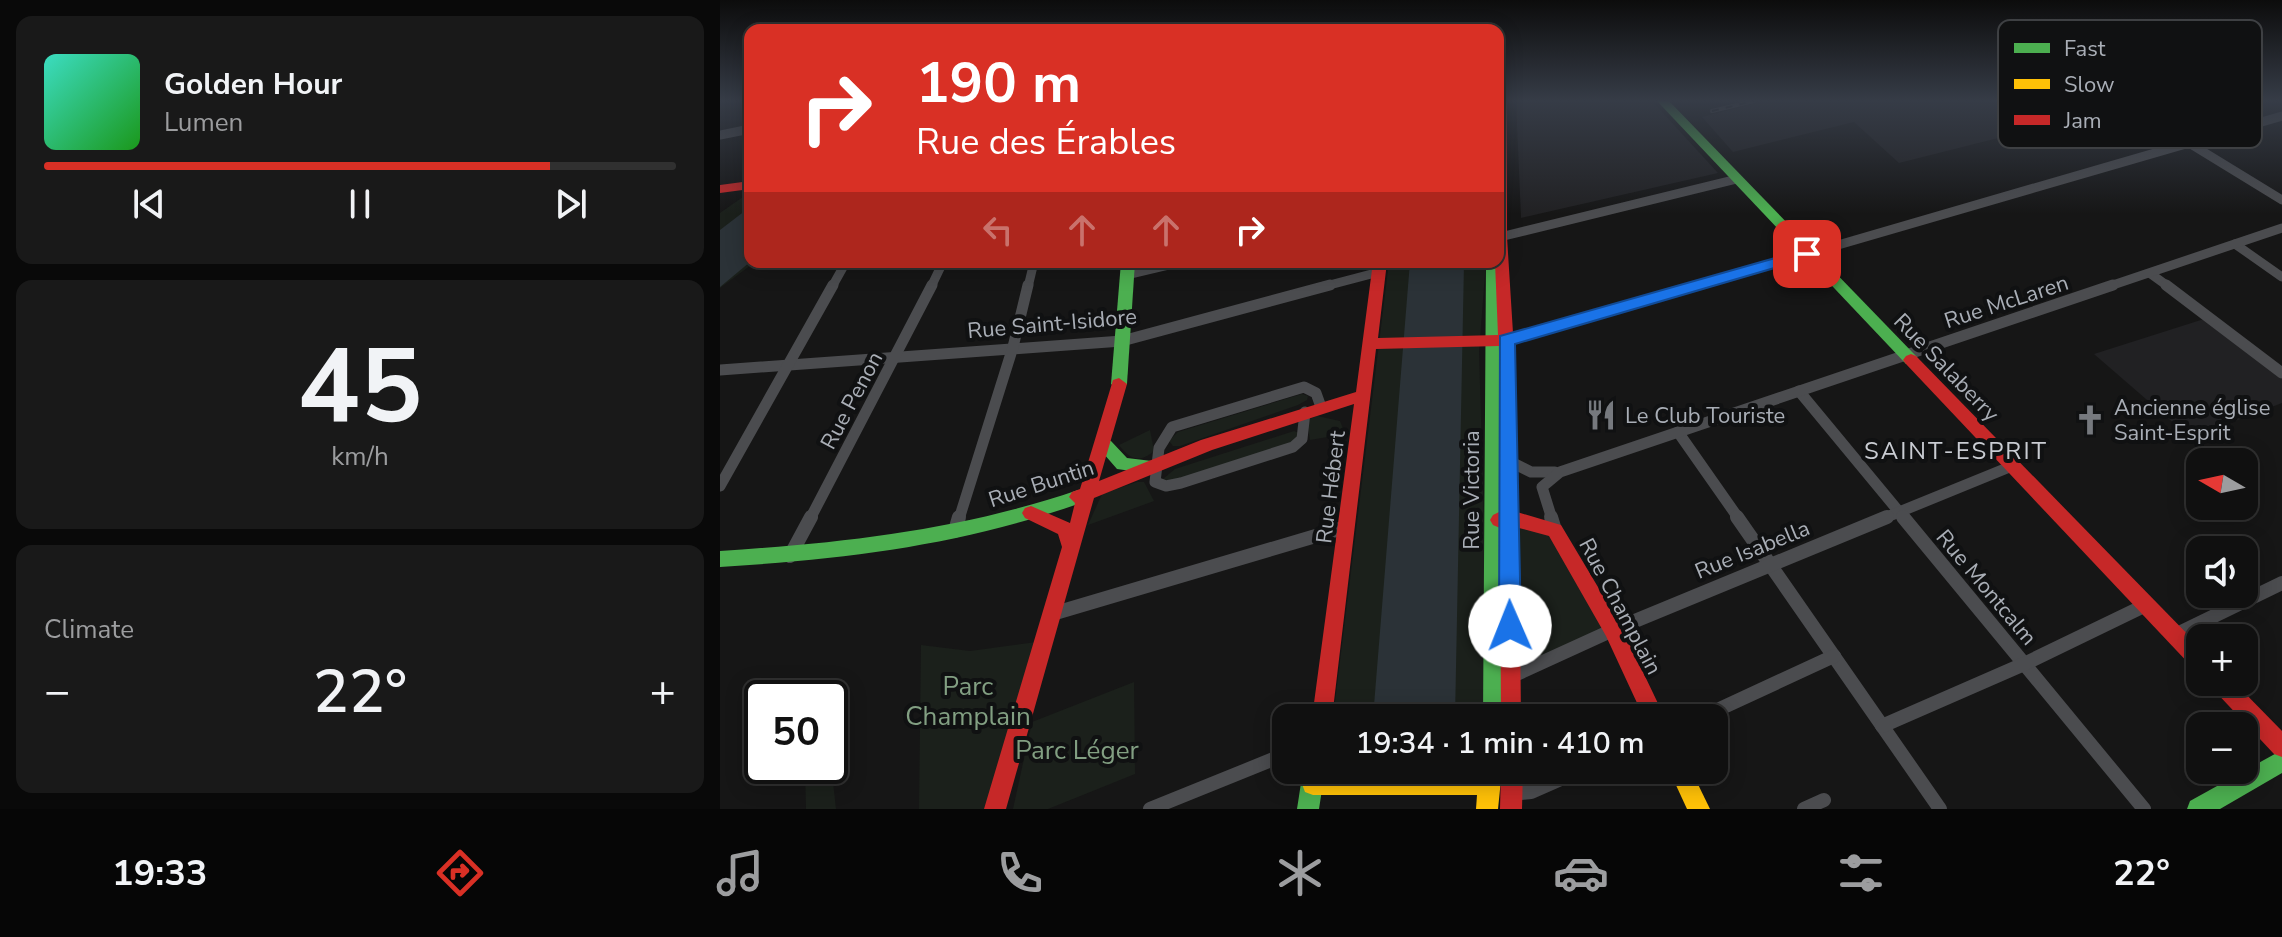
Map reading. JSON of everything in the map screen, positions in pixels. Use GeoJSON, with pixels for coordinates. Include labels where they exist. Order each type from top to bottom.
{"type":"FeatureCollection","features":[{"type":"Feature","properties":{"kind":"street","name":"Rue Salaberry"},"geometry":{"type":"LineString","coordinates":[[1699,139],[2186,646]]}},
{"type":"Feature","properties":{"kind":"street"},"geometry":{"type":"LineString","coordinates":[[1370,344],[1499,341],[2172,148]]}},
{"type":"Feature","properties":{"kind":"street"},"geometry":{"type":"LineString","coordinates":[[2197,148],[2282,200]]}},
{"type":"Feature","properties":{"kind":"street"},"geometry":{"type":"LineString","coordinates":[[1504,239],[1737,179]]}},
{"type":"Feature","properties":{"kind":"street"},"geometry":{"type":"LineString","coordinates":[[720,189],[744,182]]}},
{"type":"Feature","properties":{"kind":"street","name":"Rue McLaren"},"geometry":{"type":"LineString","coordinates":[[1509,461],[1531,472],[1560,472],[2282,228]]}},
{"type":"Feature","properties":{"kind":"street"},"geometry":{"type":"LineString","coordinates":[[2235,244],[2282,277]]}},
{"type":"Feature","properties":{"kind":"street"},"geometry":{"type":"LineString","coordinates":[[720,486],[785,365],[842,268]]}},
{"type":"Feature","properties":{"kind":"street","name":"Rue Penon"},"geometry":{"type":"LineString","coordinates":[[790,556],[897,356],[940,268]]}},
{"type":"Feature","properties":{"kind":"street"},"geometry":{"type":"LineString","coordinates":[[955,531],[1013,347],[1033,268]]}},
{"type":"Feature","properties":{"kind":"street"},"geometry":{"type":"LineString","coordinates":[[995,809],[1105,446],[1119,390],[1127,268]]}},
{"type":"Feature","properties":{"kind":"street","name":"Rue Saint-Isidore"},"geometry":{"type":"LineString","coordinates":[[720,370],[1122,341],[1377,268]]}},
{"type":"Feature","properties":{"kind":"street","name":"Rue Hébert"},"geometry":{"type":"LineString","coordinates":[[1324,704],[1339,607],[1346,527],[1380,268]]}},
{"type":"Feature","properties":{"kind":"street","name":"Rue Victoria"},"geometry":{"type":"LineString","coordinates":[[1493,268],[1509,461],[1501,520],[1494,704]]}},
{"type":"Feature","properties":{"kind":"street","name":"Rue Victoria"},"geometry":{"type":"LineString","coordinates":[[1499,268],[1501,520],[1511,704]]}},
{"type":"Feature","properties":{"kind":"street"},"geometry":{"type":"LineString","coordinates":[[2151,274],[2282,373]]}},
{"type":"Feature","properties":{"kind":"street"},"geometry":{"type":"LineString","coordinates":[[1304,387],[1316,393],[1302,439],[1293,447],[1166,486],[1155,482],[1155,465],[1159,448],[1172,427],[1304,387]]}},
{"type":"Feature","properties":{"kind":"street","name":"Rue Montcalm"},"geometry":{"type":"LineString","coordinates":[[1799,391],[2144,809]]}},
{"type":"Feature","properties":{"kind":"street","name":"Rue Buntin"},"geometry":{"type":"LineString","coordinates":[[720,559],[790,556],[883,546],[1031,513],[1089,494],[1155,465],[1364,395]]}},
{"type":"Feature","properties":{"kind":"street"},"geometry":{"type":"LineString","coordinates":[[1313,410],[1348,415],[1360,429]]}},
{"type":"Feature","properties":{"kind":"street"},"geometry":{"type":"LineString","coordinates":[[1678,432],[1940,809]]}},
{"type":"Feature","properties":{"kind":"street"},"geometry":{"type":"LineString","coordinates":[[1105,446],[1114,459],[1132,467],[1155,465]]}},
{"type":"Feature","properties":{"kind":"street","name":"Rue Isabella"},"geometry":{"type":"LineString","coordinates":[[1510,677],[1613,630],[2012,466]]}},
{"type":"Feature","properties":{"kind":"street"},"geometry":{"type":"LineString","coordinates":[[1555,530],[1542,487],[1560,472]]}},
{"type":"Feature","properties":{"kind":"street"},"geometry":{"type":"LineString","coordinates":[[1031,513],[1065,529],[1071,537],[1072,550]]}},
{"type":"Feature","properties":{"kind":"street","name":"Rue Champlain"},"geometry":{"type":"LineString","coordinates":[[1501,520],[1555,530],[1613,630],[1648,704]]}},
{"type":"Feature","properties":{"kind":"street"},"geometry":{"type":"LineString","coordinates":[[1052,614],[1346,527]]}},
{"type":"Feature","properties":{"kind":"street"},"geometry":{"type":"LineString","coordinates":[[2175,635],[2282,583]]}},
{"type":"Feature","properties":{"kind":"street"},"geometry":{"type":"LineString","coordinates":[[1882,726],[2024,664],[2146,605]]}},
{"type":"Feature","properties":{"kind":"street"},"geometry":{"type":"LineString","coordinates":[[1728,705],[1834,656]]}},
{"type":"Feature","properties":{"kind":"street"},"geometry":{"type":"LineString","coordinates":[[2234,696],[2282,746]]}},
{"type":"Feature","properties":{"kind":"street"},"geometry":{"type":"LineString","coordinates":[[1150,809],[1272,760]]}},
{"type":"Feature","properties":{"kind":"street"},"geometry":{"type":"LineString","coordinates":[[2198,809],[2282,761]]}},
{"type":"Feature","properties":{"kind":"street"},"geometry":{"type":"LineString","coordinates":[[1308,809],[1313,784]]}},
{"type":"Feature","properties":{"kind":"street"},"geometry":{"type":"LineString","coordinates":[[1487,809],[1489,784]]}},
{"type":"Feature","properties":{"kind":"street"},"geometry":{"type":"LineString","coordinates":[[1511,802],[1549,784]]}},
{"type":"Feature","properties":{"kind":"street"},"geometry":{"type":"LineString","coordinates":[[1687,784],[1699,809]]}},
{"type":"Feature","properties":{"kind":"street"},"geometry":{"type":"LineString","coordinates":[[1804,809],[1824,800]]}},
{"type":"Feature","properties":{"kind":"shaded area"},"geometry":{"type":"Polygon","coordinates":[[[1518,139],[1687,139],[1718,173],[1521,218],[1518,139]]]}},
{"type":"Feature","properties":{"kind":"shaded area"},"geometry":{"type":"Polygon","coordinates":[[[1721,139],[1786,139],[1733,152],[1721,139]]]}},
{"type":"Feature","properties":{"kind":"shaded area"},"geometry":{"type":"Polygon","coordinates":[[[1872,139],[1995,139],[1899,163],[1872,139]]]}},
{"type":"Feature","properties":{"kind":"shaded area"},"geometry":{"type":"Polygon","coordinates":[[[744,212],[744,267],[720,287],[720,230],[744,212]]]}},
{"type":"Feature","properties":{"kind":"shaded area"},"geometry":{"type":"Polygon","coordinates":[[[1410,268],[1464,268],[1455,704],[1374,704],[1410,268]]]}},
{"type":"Feature","properties":{"kind":"shaded area"},"geometry":{"type":"Polygon","coordinates":[[[2204,319],[2282,379],[2282,403],[2191,438],[2094,354],[2204,319]]]}},
{"type":"Feature","properties":{"kind":"green space"},"geometry":{"type":"Polygon","coordinates":[[[744,196],[744,268],[747,268],[720,288],[720,213],[744,196]]]}},
{"type":"Feature","properties":{"kind":"green space"},"geometry":{"type":"Polygon","coordinates":[[[1388,268],[1486,268],[1479,351],[1487,624],[1484,704],[1335,704],[1388,268]]]}},
{"type":"Feature","properties":{"kind":"green space"},"geometry":{"type":"Polygon","coordinates":[[[1302,394],[1308,396],[1307,400],[1298,405],[1180,446],[1173,446],[1169,441],[1178,432],[1302,394]]]}},
{"type":"Feature","properties":{"kind":"green space"},"geometry":{"type":"Polygon","coordinates":[[[1317,416],[1340,421],[1345,434],[1310,440],[1307,420],[1317,416]]]}},
{"type":"Feature","properties":{"kind":"green space"},"geometry":{"type":"Polygon","coordinates":[[[1150,430],[1154,451],[1144,457],[1131,457],[1119,445],[1150,430]]]}},
{"type":"Feature","properties":{"kind":"green space"},"geometry":{"type":"Polygon","coordinates":[[[1294,431],[1299,433],[1298,439],[1287,446],[1171,481],[1163,479],[1175,469],[1294,431]]]}},
{"type":"Feature","properties":{"kind":"green space"},"geometry":{"type":"Polygon","coordinates":[[[1144,482],[1154,501],[1088,525],[1102,494],[1144,482]]]}},
{"type":"Feature","properties":{"kind":"green space"},"geometry":{"type":"Polygon","coordinates":[[[1519,520],[1555,530],[1613,630],[1516,675],[1519,520]]]}},
{"type":"Feature","properties":{"kind":"green space","name":"Parc Champlain"},"geometry":{"type":"Polygon","coordinates":[[[1036,642],[986,809],[919,809],[921,645],[970,651],[1036,642]]]}},
{"type":"Feature","properties":{"kind":"green space","name":"Parc Léger"},"geometry":{"type":"Polygon","coordinates":[[[1134,682],[1135,774],[1048,809],[1013,809],[1032,722],[1134,682]]]}},
{"type":"Feature","properties":{"kind":"green space"},"geometry":{"type":"Polygon","coordinates":[[[805,784],[833,784],[836,809],[806,809],[805,784]]]}},
{"type":"Feature","properties":{"kind":"traffic: fast"},"geometry":{"type":"LineString","coordinates":[[1699,139],[1911,360]]}},
{"type":"Feature","properties":{"kind":"traffic: fast"},"geometry":{"type":"LineString","coordinates":[[1119,384],[1128,268]]}},
{"type":"Feature","properties":{"kind":"traffic: fast"},"geometry":{"type":"LineString","coordinates":[[1493,268],[1493,704]]}},
{"type":"Feature","properties":{"kind":"traffic: fast"},"geometry":{"type":"LineString","coordinates":[[1105,446],[1123,464],[1146,466]]}},
{"type":"Feature","properties":{"kind":"traffic: fast"},"geometry":{"type":"LineString","coordinates":[[720,559],[811,553],[902,542],[991,524],[1078,497]]}},
{"type":"Feature","properties":{"kind":"traffic: fast"},"geometry":{"type":"LineString","coordinates":[[2198,809],[2282,761]]}},
{"type":"Feature","properties":{"kind":"traffic: fast"},"geometry":{"type":"LineString","coordinates":[[1308,809],[1312,784]]}},
{"type":"Feature","properties":{"kind":"traffic: slow"},"geometry":{"type":"LineString","coordinates":[[1487,809],[1490,784]]}},
{"type":"Feature","properties":{"kind":"traffic: slow"},"geometry":{"type":"LineString","coordinates":[[1687,784],[1699,809]]}},
{"type":"Feature","properties":{"kind":"traffic: jam"},"geometry":{"type":"LineString","coordinates":[[720,189],[744,186]]}},
{"type":"Feature","properties":{"kind":"traffic: jam"},"geometry":{"type":"LineString","coordinates":[[1370,344],[1506,340],[1807,254]]}},
{"type":"Feature","properties":{"kind":"traffic: jam"},"geometry":{"type":"LineString","coordinates":[[1324,704],[1379,268]]}},
{"type":"Feature","properties":{"kind":"traffic: jam"},"geometry":{"type":"LineString","coordinates":[[1502,268],[1506,340],[1511,704]]}},
{"type":"Feature","properties":{"kind":"traffic: jam"},"geometry":{"type":"LineString","coordinates":[[1911,360],[2186,646]]}},
{"type":"Feature","properties":{"kind":"traffic: jam"},"geometry":{"type":"LineString","coordinates":[[995,809],[1119,384]]}},
{"type":"Feature","properties":{"kind":"traffic: jam"},"geometry":{"type":"LineString","coordinates":[[1078,497],[1207,445],[1364,395]]}},
{"type":"Feature","properties":{"kind":"traffic: jam"},"geometry":{"type":"LineString","coordinates":[[1031,513],[1065,529],[1072,548]]}},
{"type":"Feature","properties":{"kind":"traffic: jam"},"geometry":{"type":"LineString","coordinates":[[1499,520],[1519,520],[1555,530],[1613,630],[1648,704]]}},
{"type":"Feature","properties":{"kind":"traffic: jam"},"geometry":{"type":"LineString","coordinates":[[2234,696],[2282,746]]}},
{"type":"Feature","properties":{"kind":"traffic: jam"},"geometry":{"type":"LineString","coordinates":[[1511,809],[1512,784]]}},
{"type":"Feature","properties":{"kind":"place","name":"Le Club Touriste"},"geometry":{"type":"Point","coordinates":[1601,415]}},
{"type":"Feature","properties":{"kind":"place","name":"Ancienne église Saint-Esprit"},"geometry":{"type":"Point","coordinates":[2090,420]}},
{"type":"Feature","properties":{"kind":"district","name":"SAINT-ESPRIT"},"geometry":{"type":"Point","coordinates":[1956,451]}},
{"type":"Feature","properties":{"kind":"route"},"geometry":{"type":"LineString","coordinates":[[1510,626],[1506,340],[1807,254]]}}]}
